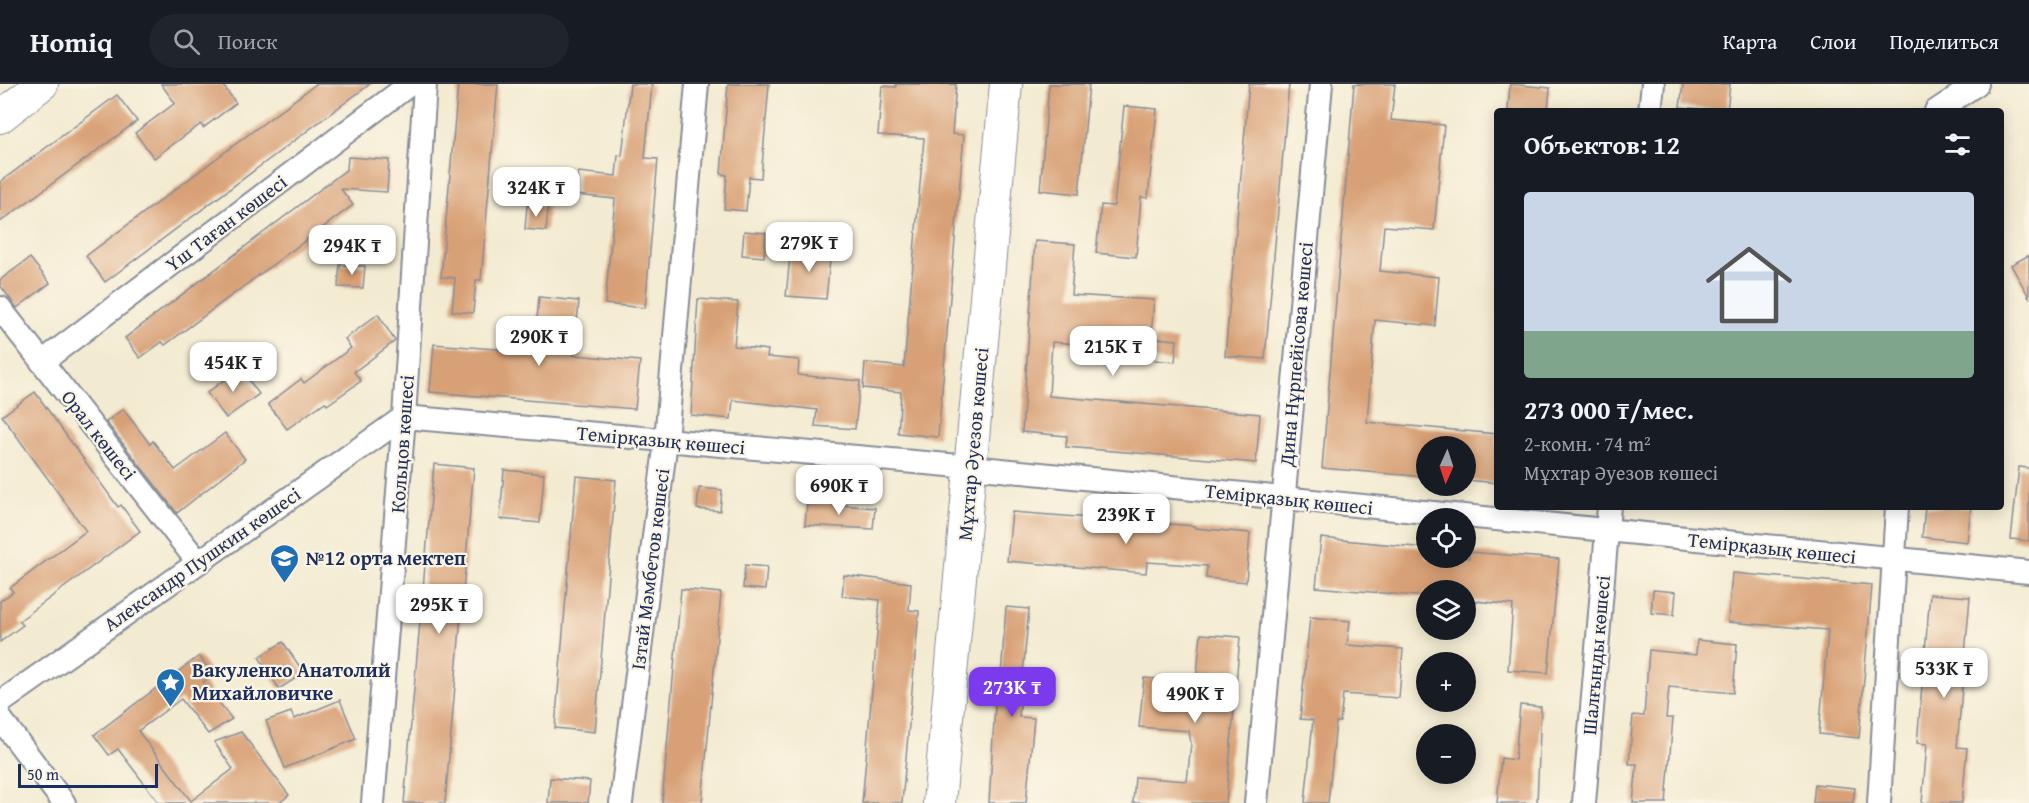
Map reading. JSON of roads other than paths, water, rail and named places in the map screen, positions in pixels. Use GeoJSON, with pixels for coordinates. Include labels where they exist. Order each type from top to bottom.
{"type":"FeatureCollection","features":[{"type":"Feature","properties":{"kind":"street"},"geometry":{"type":"LineString","coordinates":[[0,117],[42,84]]}},
{"type":"Feature","properties":{"kind":"street","name":"Үш Таған көшесі"},"geometry":{"type":"LineString","coordinates":[[42,362],[410,84]]}},
{"type":"Feature","properties":{"kind":"street","name":"Кольцов көшесі"},"geometry":{"type":"LineString","coordinates":[[373,803],[404,417],[425,84]]}},
{"type":"Feature","properties":{"kind":"street","name":"Ізтай Мәмбетов көшесі"},"geometry":{"type":"LineString","coordinates":[[621,803],[666,440],[697,84]]}},
{"type":"Feature","properties":{"kind":"street","name":"Мұхтар Әуезов көшесі"},"geometry":{"type":"LineString","coordinates":[[939,803],[1006,84]]}},
{"type":"Feature","properties":{"kind":"street","name":"Дина Нұрпейісова көшесі"},"geometry":{"type":"LineString","coordinates":[[1256,803],[1321,84]]}},
{"type":"Feature","properties":{"kind":"street"},"geometry":{"type":"LineString","coordinates":[[1650,108],[1653,84]]}},
{"type":"Feature","properties":{"kind":"street"},"geometry":{"type":"LineString","coordinates":[[1941,108],[1977,84]]}},
{"type":"Feature","properties":{"kind":"street","name":"Орал көшесі"},"geometry":{"type":"LineString","coordinates":[[0,308],[198,562]]}},
{"type":"Feature","properties":{"kind":"street","name":"Темірқазық көшесі"},"geometry":{"type":"LineString","coordinates":[[404,417],[971,467],[1607,532],[2029,572]]}},
{"type":"Feature","properties":{"kind":"street","name":"Александр Пушкин көшесі"},"geometry":{"type":"LineString","coordinates":[[0,703],[404,417]]}},
{"type":"Feature","properties":{"kind":"street","name":"Шалғынды көшесі"},"geometry":{"type":"LineString","coordinates":[[1584,803],[1609,510]]}},
{"type":"Feature","properties":{"kind":"street"},"geometry":{"type":"LineString","coordinates":[[1879,803],[1897,510]]}},
{"type":"Feature","properties":{"kind":"street"},"geometry":{"type":"LineString","coordinates":[[0,718],[64,803]]}},
{"type":"Feature","properties":{"kind":"place","name":"№12 орта мектеп"},"geometry":{"type":"Point","coordinates":[284,584]}},
{"type":"Feature","properties":{"kind":"place","name":"Вакуленко Анатолий Михайловичке"},"geometry":{"type":"Point","coordinates":[171,708]}}]}
